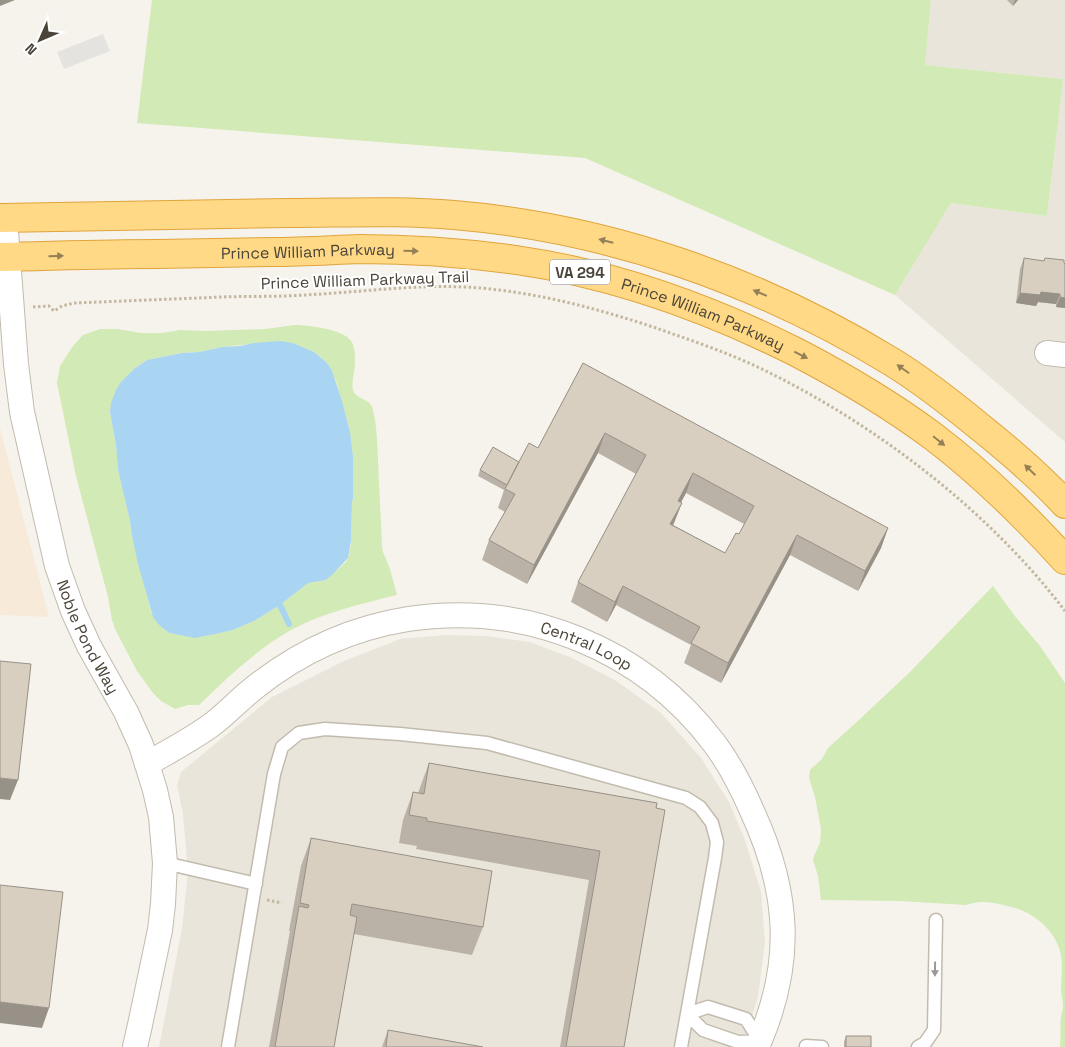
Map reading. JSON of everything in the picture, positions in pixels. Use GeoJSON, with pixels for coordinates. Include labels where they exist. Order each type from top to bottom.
{"type":"FeatureCollection","features":[{"type":"Feature","properties":{"kind":"highway","name":"VA 294"},"geometry":{"type":"LineString","coordinates":[[2,218],[369,212],[453,215],[517,222],[560,230],[647,251],[713,273],[776,300],[837,330],[894,363],[948,400],[1008,450],[1065,504]]}},
{"type":"Feature","properties":{"kind":"highway","name":"Prince William Parkway"},"geometry":{"type":"LineString","coordinates":[[4,257],[362,249],[437,252],[517,260],[578,272],[640,288],[710,313],[763,336],[827,368],[888,405],[935,438],[990,484],[1042,534],[1065,560]]}},
{"type":"Feature","properties":{"kind":"street","name":"Noble Pond Way"},"geometry":{"type":"LineString","coordinates":[[2,218],[4,257],[22,412],[57,566],[73,611],[89,646],[126,712],[141,745],[161,817],[165,863],[163,904],[160,930],[135,1047]]}},
{"type":"Feature","properties":{"kind":"street","name":"Central Loop"},"geometry":{"type":"LineString","coordinates":[[147,764],[201,732],[254,688],[299,657],[350,634],[381,624],[444,615],[509,618],[556,630],[583,640],[623,660],[646,676],[673,698],[701,726],[727,762],[760,827],[771,859],[780,899],[783,935],[777,992],[767,1026],[759,1044]]}},
{"type":"Feature","properties":{"kind":"lane"},"geometry":{"type":"LineString","coordinates":[[228,1047],[274,774],[282,747],[299,734],[325,729],[487,743],[686,798],[700,807],[712,823],[716,842],[715,858],[681,1047]]}},
{"type":"Feature","properties":{"kind":"lane"},"geometry":{"type":"LineString","coordinates":[[165,863],[256,884]]}},
{"type":"Feature","properties":{"kind":"lane"},"geometry":{"type":"LineString","coordinates":[[918,1047],[925,1043],[934,1030],[936,920]]}},
{"type":"Feature","properties":{"kind":"lane"},"geometry":{"type":"LineString","coordinates":[[687,1014],[708,1007],[746,1019],[759,1044]]}},
{"type":"Feature","properties":{"kind":"lane"},"geometry":{"type":"LineString","coordinates":[[687,1014],[703,1030],[738,1042],[759,1044]]}},
{"type":"Feature","properties":{"kind":"lane"},"geometry":{"type":"LineString","coordinates":[[806,1046],[822,1047]]}},
{"type":"Feature","properties":{"kind":"path","name":"Prince William Parkway Trail"},"geometry":{"type":"LineString","coordinates":[[49,306],[54,311],[62,306],[74,303],[304,295],[446,286],[508,291],[587,306],[700,343],[767,371],[820,400],[874,434],[922,469],[964,504],[1011,548],[1050,591],[1065,611]]}},
{"type":"Feature","properties":{"kind":"path"},"geometry":{"type":"LineString","coordinates":[[264,899],[282,903]]}},
{"type":"Feature","properties":{"kind":"shaded area"},"geometry":{"type":"Polygon","coordinates":[[[931,0],[1065,0],[1065,442],[895,295],[951,203],[1047,216],[1063,79],[925,65],[931,0]]]}},
{"type":"Feature","properties":{"kind":"shaded area"},"geometry":{"type":"Polygon","coordinates":[[[103,34],[110,51],[64,69],[57,52],[103,34]]]}},
{"type":"Feature","properties":{"kind":"shaded area"},"geometry":{"type":"Polygon","coordinates":[[[0,428],[49,617],[0,615],[0,428]]]}},
{"type":"Feature","properties":{"kind":"shaded area"},"geometry":{"type":"Polygon","coordinates":[[[445,635],[485,636],[530,642],[570,657],[615,680],[661,713],[701,758],[729,802],[745,840],[761,892],[765,942],[758,997],[742,1047],[159,1047],[182,929],[188,871],[183,814],[177,785],[181,772],[272,697],[344,661],[400,639],[445,635]]]}},
{"type":"Feature","properties":{"kind":"green space"},"geometry":{"type":"Polygon","coordinates":[[[152,0],[931,0],[925,65],[1063,79],[1047,216],[951,203],[895,295],[585,158],[137,123],[152,0]]]}},
{"type":"Feature","properties":{"kind":"green space"},"geometry":{"type":"Polygon","coordinates":[[[294,325],[316,327],[341,333],[352,343],[355,360],[353,390],[357,396],[372,406],[374,416],[382,547],[397,595],[330,613],[291,630],[254,655],[199,705],[188,705],[175,709],[161,701],[153,693],[137,671],[112,620],[108,597],[76,476],[57,383],[60,366],[83,335],[100,329],[162,333],[180,330],[266,329],[294,325]],[[272,342],[222,347],[147,360],[138,366],[110,412],[118,470],[151,612],[159,625],[169,633],[199,637],[233,630],[254,621],[280,605],[308,583],[326,580],[348,558],[351,545],[353,499],[353,456],[349,427],[336,381],[327,363],[314,352],[293,343],[272,342]]]}},
{"type":"Feature","properties":{"kind":"green space"},"geometry":{"type":"Polygon","coordinates":[[[993,586],[1040,646],[1065,683],[1065,1047],[1060,1047],[1063,1005],[1061,955],[1055,939],[1038,920],[1015,908],[989,902],[966,905],[900,901],[821,900],[818,876],[813,860],[820,843],[821,829],[809,778],[810,770],[822,759],[828,748],[911,671],[993,586]]]}},
{"type":"Feature","properties":{"kind":"water"},"geometry":{"type":"Polygon","coordinates":[[[280,341],[293,343],[314,352],[327,363],[332,371],[342,401],[350,432],[353,456],[351,541],[348,558],[326,580],[308,583],[280,605],[254,621],[233,630],[195,638],[169,633],[153,617],[138,564],[118,470],[110,412],[111,403],[121,382],[134,369],[147,360],[222,347],[280,341]]]}},
{"type":"Feature","properties":{"kind":"building"},"geometry":{"type":"Polygon","coordinates":[[[1024,258],[1044,261],[1045,258],[1064,260],[1065,298],[1060,297],[1060,294],[1041,292],[1040,295],[1020,293],[1024,258]]]}},
{"type":"Feature","properties":{"kind":"building"},"geometry":{"type":"Polygon","coordinates":[[[583,363],[888,528],[865,571],[797,535],[728,663],[691,643],[700,627],[623,586],[615,602],[578,582],[646,455],[605,433],[534,565],[489,540],[515,494],[505,489],[514,471],[529,443],[538,448],[583,363]],[[693,473],[678,501],[682,503],[670,524],[725,553],[736,533],[739,534],[754,506],[693,473]]]}},
{"type":"Feature","properties":{"kind":"building"},"geometry":{"type":"Polygon","coordinates":[[[493,447],[519,462],[507,485],[480,470],[493,447]]]}},
{"type":"Feature","properties":{"kind":"building"},"geometry":{"type":"Polygon","coordinates":[[[0,661],[31,664],[18,780],[0,778],[0,661]]]}},
{"type":"Feature","properties":{"kind":"building"},"geometry":{"type":"Polygon","coordinates":[[[429,763],[657,803],[656,808],[665,810],[624,1047],[566,1047],[600,851],[427,821],[427,818],[409,815],[413,792],[424,794],[429,763]]]}},
{"type":"Feature","properties":{"kind":"building"},"geometry":{"type":"Polygon","coordinates":[[[311,838],[492,871],[483,927],[352,904],[350,915],[357,917],[334,1047],[275,1047],[299,906],[308,908],[309,905],[300,903],[311,838]]]}},
{"type":"Feature","properties":{"kind":"building"},"geometry":{"type":"Polygon","coordinates":[[[0,885],[63,892],[49,1008],[0,1002],[0,885]]]}},
{"type":"Feature","properties":{"kind":"building"},"geometry":{"type":"Polygon","coordinates":[[[388,1030],[483,1047],[386,1047],[388,1030]]]}},
{"type":"Feature","properties":{"kind":"building"},"geometry":{"type":"Polygon","coordinates":[[[846,1036],[871,1036],[871,1047],[846,1047],[846,1036]]]}},
{"type":"Feature","properties":{"kind":"waterway"},"geometry":{"type":"LineString","coordinates":[[280,605],[289,624]]}}]}
